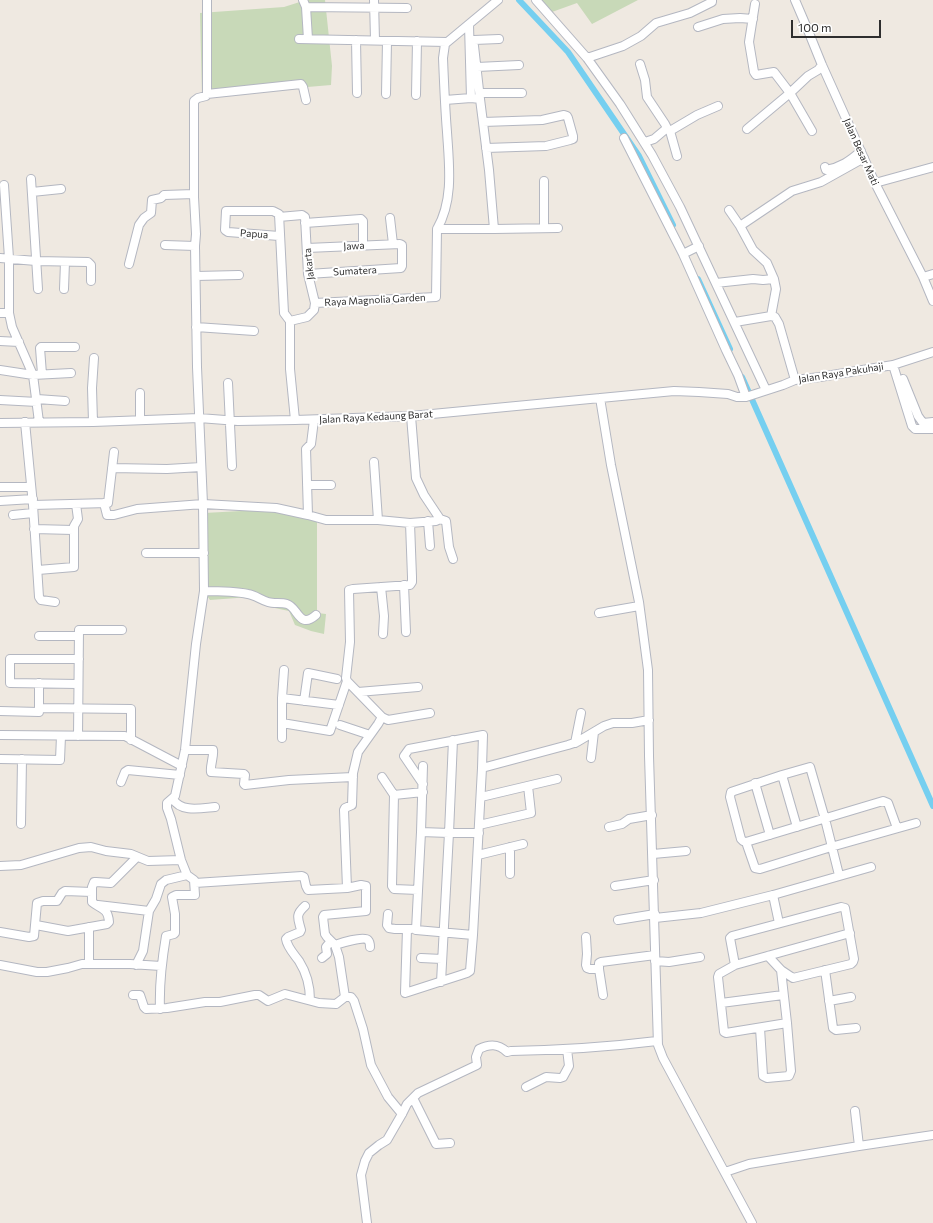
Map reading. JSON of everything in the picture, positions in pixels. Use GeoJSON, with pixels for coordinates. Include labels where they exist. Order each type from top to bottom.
{"type":"FeatureCollection","features":[{"type":"Feature","properties":{"kind":"street"},"geometry":{"type":"LineString","coordinates":[[207,0],[208,94]]}},
{"type":"Feature","properties":{"kind":"street"},"geometry":{"type":"LineString","coordinates":[[498,0],[445,44],[443,58],[449,178],[447,203],[441,222],[437,229],[558,228]]}},
{"type":"Feature","properties":{"kind":"street"},"geometry":{"type":"LineString","coordinates":[[536,0],[587,58],[645,142],[680,207],[697,247],[735,322],[764,391]]}},
{"type":"Feature","properties":{"kind":"street"},"geometry":{"type":"LineString","coordinates":[[587,58],[623,46],[641,36],[656,23],[690,13],[712,2],[712,0]]}},
{"type":"Feature","properties":{"kind":"street","name":"Jalan Besar Mati"},"geometry":{"type":"LineString","coordinates":[[795,0],[822,65],[875,183],[923,277],[933,301]]}},
{"type":"Feature","properties":{"kind":"street"},"geometry":{"type":"LineString","coordinates":[[308,39],[305,3],[374,4],[407,8]]}},
{"type":"Feature","properties":{"kind":"street"},"geometry":{"type":"LineString","coordinates":[[374,4],[375,40]]}},
{"type":"Feature","properties":{"kind":"street"},"geometry":{"type":"LineString","coordinates":[[755,4],[749,42],[754,72],[756,75],[774,72],[790,93],[812,131]]}},
{"type":"Feature","properties":{"kind":"street"},"geometry":{"type":"LineString","coordinates":[[698,27],[723,18],[753,19]]}},
{"type":"Feature","properties":{"kind":"street"},"geometry":{"type":"LineString","coordinates":[[470,24],[474,40],[494,229]]}},
{"type":"Feature","properties":{"kind":"street"},"geometry":{"type":"LineString","coordinates":[[470,24],[471,98]]}},
{"type":"Feature","properties":{"kind":"street"},"geometry":{"type":"LineString","coordinates":[[298,39],[447,42]]}},
{"type":"Feature","properties":{"kind":"street"},"geometry":{"type":"LineString","coordinates":[[474,40],[500,39]]}},
{"type":"Feature","properties":{"kind":"street"},"geometry":{"type":"LineString","coordinates":[[356,40],[357,93]]}},
{"type":"Feature","properties":{"kind":"street"},"geometry":{"type":"LineString","coordinates":[[386,94],[387,41]]}},
{"type":"Feature","properties":{"kind":"street"},"geometry":{"type":"LineString","coordinates":[[416,95],[417,41]]}},
{"type":"Feature","properties":{"kind":"street"},"geometry":{"type":"LineString","coordinates":[[640,64],[645,80],[647,97],[665,124],[677,156]]}},
{"type":"Feature","properties":{"kind":"street"},"geometry":{"type":"LineString","coordinates":[[477,67],[519,65]]}},
{"type":"Feature","properties":{"kind":"street"},"geometry":{"type":"LineString","coordinates":[[747,129],[808,76],[818,70],[822,65]]}},
{"type":"Feature","properties":{"kind":"street"},"geometry":{"type":"LineString","coordinates":[[160,1008],[162,966],[166,936],[175,933],[175,914],[172,898],[176,895],[196,895],[195,883],[192,878],[187,875],[181,860],[167,806],[167,803],[175,796],[185,750],[196,644],[204,591],[203,504],[196,326],[194,101],[208,94],[301,84],[306,100]]}},
{"type":"Feature","properties":{"kind":"street"},"geometry":{"type":"LineString","coordinates":[[445,100],[522,93]]}},
{"type":"Feature","properties":{"kind":"street"},"geometry":{"type":"LineString","coordinates":[[645,142],[654,139],[697,115],[718,106]]}},
{"type":"Feature","properties":{"kind":"street"},"geometry":{"type":"LineString","coordinates":[[483,122],[542,120],[564,115],[568,118],[573,136],[573,139],[546,146],[486,148]]}},
{"type":"Feature","properties":{"kind":"street"},"geometry":{"type":"LineString","coordinates":[[624,138],[683,253],[748,396]]}},
{"type":"Feature","properties":{"kind":"street"},"geometry":{"type":"LineString","coordinates":[[824,167],[826,170],[863,155]]}},
{"type":"Feature","properties":{"kind":"street"},"geometry":{"type":"LineString","coordinates":[[740,226],[792,191],[821,182],[863,155]]}},
{"type":"Feature","properties":{"kind":"street"},"geometry":{"type":"LineString","coordinates":[[875,183],[933,166]]}},
{"type":"Feature","properties":{"kind":"street"},"geometry":{"type":"LineString","coordinates":[[31,179],[38,290]]}},
{"type":"Feature","properties":{"kind":"street"},"geometry":{"type":"LineString","coordinates":[[544,181],[544,228]]}},
{"type":"Feature","properties":{"kind":"street"},"geometry":{"type":"LineString","coordinates":[[4,186],[2,201],[4,258],[9,313],[12,327],[19,342],[38,374]]}},
{"type":"Feature","properties":{"kind":"street"},"geometry":{"type":"LineString","coordinates":[[32,192],[61,189]]}},
{"type":"Feature","properties":{"kind":"street"},"geometry":{"type":"LineString","coordinates":[[129,264],[139,225],[144,218],[151,213],[152,200],[161,198],[164,195],[194,194]]}},
{"type":"Feature","properties":{"kind":"street"},"geometry":{"type":"LineString","coordinates":[[729,210],[740,226],[753,250],[767,263],[774,279],[776,289],[771,316]]}},
{"type":"Feature","properties":{"kind":"street","name":"Papua"},"geometry":{"type":"LineString","coordinates":[[279,217],[279,214],[273,211],[226,211],[225,230],[228,232],[279,236]]}},
{"type":"Feature","properties":{"kind":"street"},"geometry":{"type":"LineString","coordinates":[[294,420],[290,369],[290,321],[284,313],[279,217],[302,215],[305,217],[306,223],[362,220],[363,245]]}},
{"type":"Feature","properties":{"kind":"street"},"geometry":{"type":"LineString","coordinates":[[390,218],[397,244]]}},
{"type":"Feature","properties":{"kind":"street","name":"Jakarta"},"geometry":{"type":"LineString","coordinates":[[306,223],[308,274],[315,303]]}},
{"type":"Feature","properties":{"kind":"street","name":"Raya Magnolia Garden"},"geometry":{"type":"LineString","coordinates":[[315,303],[436,297],[437,229]]}},
{"type":"Feature","properties":{"kind":"street","name":"Jawa"},"geometry":{"type":"LineString","coordinates":[[307,248],[397,244]]}},
{"type":"Feature","properties":{"kind":"street","name":"Sumatera"},"geometry":{"type":"LineString","coordinates":[[308,274],[402,268],[397,244]]}},
{"type":"Feature","properties":{"kind":"street"},"geometry":{"type":"LineString","coordinates":[[165,245],[196,246]]}},
{"type":"Feature","properties":{"kind":"street"},"geometry":{"type":"LineString","coordinates":[[683,253],[697,247]]}},
{"type":"Feature","properties":{"kind":"street"},"geometry":{"type":"LineString","coordinates":[[4,258],[89,263],[91,265],[91,280]]}},
{"type":"Feature","properties":{"kind":"street"},"geometry":{"type":"LineString","coordinates":[[64,289],[65,262]]}},
{"type":"Feature","properties":{"kind":"street"},"geometry":{"type":"LineString","coordinates":[[923,277],[933,274]]}},
{"type":"Feature","properties":{"kind":"street"},"geometry":{"type":"LineString","coordinates":[[196,276],[240,275]]}},
{"type":"Feature","properties":{"kind":"street"},"geometry":{"type":"LineString","coordinates":[[716,283],[753,279],[774,279]]}},
{"type":"Feature","properties":{"kind":"street"},"geometry":{"type":"LineString","coordinates":[[290,321],[307,317],[314,310],[315,303]]}},
{"type":"Feature","properties":{"kind":"street"},"geometry":{"type":"LineString","coordinates":[[0,313],[9,313]]}},
{"type":"Feature","properties":{"kind":"street"},"geometry":{"type":"LineString","coordinates":[[735,322],[771,316],[775,317],[779,324],[795,380]]}},
{"type":"Feature","properties":{"kind":"street"},"geometry":{"type":"LineString","coordinates":[[196,326],[254,331]]}},
{"type":"Feature","properties":{"kind":"street"},"geometry":{"type":"LineString","coordinates":[[0,341],[19,342]]}},
{"type":"Feature","properties":{"kind":"street"},"geometry":{"type":"LineString","coordinates":[[39,422],[37,400],[40,348],[74,347]]}},
{"type":"Feature","properties":{"kind":"street","name":"Jalan Raya Pakuhaji"},"geometry":{"type":"LineString","coordinates":[[748,396],[795,380],[895,364],[933,352]]}},
{"type":"Feature","properties":{"kind":"street"},"geometry":{"type":"LineString","coordinates":[[93,422],[92,388],[94,358]]}},
{"type":"Feature","properties":{"kind":"street"},"geometry":{"type":"LineString","coordinates":[[895,364],[918,416],[923,423],[933,422]]}},
{"type":"Feature","properties":{"kind":"street"},"geometry":{"type":"LineString","coordinates":[[895,364],[912,426],[915,429],[933,429]]}},
{"type":"Feature","properties":{"kind":"street"},"geometry":{"type":"LineString","coordinates":[[0,370],[38,374],[71,373]]}},
{"type":"Feature","properties":{"kind":"street"},"geometry":{"type":"LineString","coordinates":[[228,383],[232,466]]}},
{"type":"Feature","properties":{"kind":"street","name":"Jalan Raya Kedaung Barat"},"geometry":{"type":"LineString","coordinates":[[0,423],[93,422],[199,418],[230,420],[314,420],[411,416],[674,391],[728,394],[737,397],[748,396]]}},
{"type":"Feature","properties":{"kind":"street"},"geometry":{"type":"LineString","coordinates":[[140,393],[140,420]]}},
{"type":"Feature","properties":{"kind":"street"},"geometry":{"type":"LineString","coordinates":[[600,398],[611,465],[639,606],[648,670],[657,1041],[663,1058],[752,1223]]}},
{"type":"Feature","properties":{"kind":"street"},"geometry":{"type":"LineString","coordinates":[[0,400],[65,401]]}},
{"type":"Feature","properties":{"kind":"street"},"geometry":{"type":"LineString","coordinates":[[411,416],[416,478],[424,495],[440,519],[446,521],[449,547],[453,559]]}},
{"type":"Feature","properties":{"kind":"street"},"geometry":{"type":"LineString","coordinates":[[308,514],[306,449],[311,444],[314,420]]}},
{"type":"Feature","properties":{"kind":"street"},"geometry":{"type":"LineString","coordinates":[[26,422],[40,599],[44,601],[56,602]]}},
{"type":"Feature","properties":{"kind":"street"},"geometry":{"type":"LineString","coordinates":[[0,501],[33,506],[107,503],[109,502],[114,452]]}},
{"type":"Feature","properties":{"kind":"street"},"geometry":{"type":"LineString","coordinates":[[374,462],[378,520]]}},
{"type":"Feature","properties":{"kind":"street"},"geometry":{"type":"LineString","coordinates":[[112,468],[201,468]]}},
{"type":"Feature","properties":{"kind":"street"},"geometry":{"type":"LineString","coordinates":[[307,485],[331,484]]}},
{"type":"Feature","properties":{"kind":"street"},"geometry":{"type":"LineString","coordinates":[[0,487],[31,487]]}},
{"type":"Feature","properties":{"kind":"street"},"geometry":{"type":"LineString","coordinates":[[104,503],[108,515],[114,515],[137,509],[203,504],[276,508],[308,514],[326,520],[378,520],[410,523],[436,521],[440,519]]}},
{"type":"Feature","properties":{"kind":"street"},"geometry":{"type":"LineString","coordinates":[[38,570],[74,567],[73,530],[78,519],[76,504]]}},
{"type":"Feature","properties":{"kind":"street"},"geometry":{"type":"LineString","coordinates":[[13,515],[33,506]]}},
{"type":"Feature","properties":{"kind":"street"},"geometry":{"type":"LineString","coordinates":[[428,521],[430,546]]}},
{"type":"Feature","properties":{"kind":"street"},"geometry":{"type":"LineString","coordinates":[[282,723],[330,731],[347,681],[346,678],[350,642],[349,590],[410,585],[412,582],[412,577],[410,523]]}},
{"type":"Feature","properties":{"kind":"street"},"geometry":{"type":"LineString","coordinates":[[34,530],[73,530]]}},
{"type":"Feature","properties":{"kind":"street"},"geometry":{"type":"LineString","coordinates":[[146,552],[204,553]]}},
{"type":"Feature","properties":{"kind":"street"},"geometry":{"type":"LineString","coordinates":[[404,585],[406,632]]}},
{"type":"Feature","properties":{"kind":"street"},"geometry":{"type":"LineString","coordinates":[[381,587],[384,616],[383,634]]}},
{"type":"Feature","properties":{"kind":"street"},"geometry":{"type":"LineString","coordinates":[[204,591],[248,594],[269,603],[287,604],[291,606],[300,617],[306,620],[311,619],[316,615]]}},
{"type":"Feature","properties":{"kind":"street"},"geometry":{"type":"LineString","coordinates":[[599,613],[639,606]]}},
{"type":"Feature","properties":{"kind":"street"},"geometry":{"type":"LineString","coordinates":[[78,736],[79,630],[122,630]]}},
{"type":"Feature","properties":{"kind":"street"},"geometry":{"type":"LineString","coordinates":[[39,636],[79,636]]}},
{"type":"Feature","properties":{"kind":"street"},"geometry":{"type":"LineString","coordinates":[[78,660],[10,659],[10,683],[78,684]]}},
{"type":"Feature","properties":{"kind":"street"},"geometry":{"type":"LineString","coordinates":[[282,738],[284,670]]}},
{"type":"Feature","properties":{"kind":"street"},"geometry":{"type":"LineString","coordinates":[[304,701],[308,673],[337,679]]}},
{"type":"Feature","properties":{"kind":"street"},"geometry":{"type":"LineString","coordinates":[[347,681],[382,717],[389,720],[430,713]]}},
{"type":"Feature","properties":{"kind":"street"},"geometry":{"type":"LineString","coordinates":[[0,711],[39,712],[39,683]]}},
{"type":"Feature","properties":{"kind":"street"},"geometry":{"type":"LineString","coordinates":[[358,692],[418,687]]}},
{"type":"Feature","properties":{"kind":"street"},"geometry":{"type":"LineString","coordinates":[[282,698],[339,705]]}},
{"type":"Feature","properties":{"kind":"street"},"geometry":{"type":"LineString","coordinates":[[39,708],[131,709],[131,740]]}},
{"type":"Feature","properties":{"kind":"street"},"geometry":{"type":"LineString","coordinates":[[575,742],[581,714]]}},
{"type":"Feature","properties":{"kind":"street"},"geometry":{"type":"LineString","coordinates":[[347,888],[344,810],[352,805],[353,777],[358,752],[382,717]]}},
{"type":"Feature","properties":{"kind":"street"},"geometry":{"type":"LineString","coordinates":[[482,768],[558,749],[613,723],[632,723],[649,720]]}},
{"type":"Feature","properties":{"kind":"street"},"geometry":{"type":"LineString","coordinates":[[340,725],[370,735]]}},
{"type":"Feature","properties":{"kind":"street"},"geometry":{"type":"LineString","coordinates":[[591,758],[594,732]]}},
{"type":"Feature","properties":{"kind":"street"},"geometry":{"type":"LineString","coordinates":[[407,929],[405,993],[470,971],[478,855],[483,734],[409,749],[404,756],[423,788]]}},
{"type":"Feature","properties":{"kind":"street"},"geometry":{"type":"LineString","coordinates":[[0,735],[125,736],[182,766]]}},
{"type":"Feature","properties":{"kind":"street"},"geometry":{"type":"LineString","coordinates":[[0,759],[60,760],[61,736]]}},
{"type":"Feature","properties":{"kind":"street"},"geometry":{"type":"LineString","coordinates":[[441,982],[453,740]]}},
{"type":"Feature","properties":{"kind":"street"},"geometry":{"type":"LineString","coordinates":[[185,750],[213,750],[212,772],[244,774],[245,785],[289,780],[353,777]]}},
{"type":"Feature","properties":{"kind":"street"},"geometry":{"type":"LineString","coordinates":[[21,824],[22,759]]}},
{"type":"Feature","properties":{"kind":"street"},"geometry":{"type":"LineString","coordinates":[[416,930],[423,766]]}},
{"type":"Feature","properties":{"kind":"street"},"geometry":{"type":"LineString","coordinates":[[838,875],[831,847],[824,819],[810,768],[808,767],[731,791],[730,793],[740,836],[742,840],[746,842],[755,868],[760,869],[831,847],[916,823]]}},
{"type":"Feature","properties":{"kind":"street"},"geometry":{"type":"LineString","coordinates":[[121,782],[125,772],[128,770],[180,775]]}},
{"type":"Feature","properties":{"kind":"street"},"geometry":{"type":"LineString","coordinates":[[782,775],[797,827]]}},
{"type":"Feature","properties":{"kind":"street"},"geometry":{"type":"LineString","coordinates":[[382,777],[394,795],[392,886],[394,889],[418,890]]}},
{"type":"Feature","properties":{"kind":"street"},"geometry":{"type":"LineString","coordinates":[[481,797],[557,779]]}},
{"type":"Feature","properties":{"kind":"street"},"geometry":{"type":"LineString","coordinates":[[755,783],[770,835]]}},
{"type":"Feature","properties":{"kind":"street"},"geometry":{"type":"LineString","coordinates":[[421,832],[449,833],[479,829],[531,813],[528,786]]}},
{"type":"Feature","properties":{"kind":"street"},"geometry":{"type":"LineString","coordinates":[[394,795],[423,788]]}},
{"type":"Feature","properties":{"kind":"street"},"geometry":{"type":"LineString","coordinates":[[173,799],[175,803],[182,807],[216,807]]}},
{"type":"Feature","properties":{"kind":"street"},"geometry":{"type":"LineString","coordinates":[[746,842],[883,801],[888,803],[897,828]]}},
{"type":"Feature","properties":{"kind":"street"},"geometry":{"type":"LineString","coordinates":[[609,827],[622,824],[629,819],[652,815]]}},
{"type":"Feature","properties":{"kind":"street"},"geometry":{"type":"LineString","coordinates":[[478,855],[523,844]]}},
{"type":"Feature","properties":{"kind":"street"},"geometry":{"type":"LineString","coordinates":[[0,866],[21,865],[79,848],[91,847],[106,851],[131,854],[148,860],[181,860]]}},
{"type":"Feature","properties":{"kind":"street"},"geometry":{"type":"LineString","coordinates":[[510,848],[510,874]]}},
{"type":"Feature","properties":{"kind":"street"},"geometry":{"type":"LineString","coordinates":[[653,854],[686,851]]}},
{"type":"Feature","properties":{"kind":"street"},"geometry":{"type":"LineString","coordinates":[[36,924],[64,931],[107,924],[109,922],[109,918],[105,911],[101,906],[92,902],[92,887],[94,882],[112,883],[137,857]]}},
{"type":"Feature","properties":{"kind":"street"},"geometry":{"type":"LineString","coordinates":[[618,920],[701,913],[773,895],[838,875],[871,867]]}},
{"type":"Feature","properties":{"kind":"street"},"geometry":{"type":"LineString","coordinates":[[136,965],[143,951],[149,910],[156,899],[162,882],[187,875]]}},
{"type":"Feature","properties":{"kind":"street"},"geometry":{"type":"LineString","coordinates":[[195,883],[302,876],[304,877],[308,890],[347,888],[365,885],[366,911],[323,915],[325,934],[333,943],[339,957],[345,997]]}},
{"type":"Feature","properties":{"kind":"street"},"geometry":{"type":"LineString","coordinates":[[615,886],[654,880]]}},
{"type":"Feature","properties":{"kind":"street"},"geometry":{"type":"LineString","coordinates":[[0,932],[32,937],[35,934],[36,905],[38,902],[57,901],[65,891],[92,892]]}},
{"type":"Feature","properties":{"kind":"street"},"geometry":{"type":"LineString","coordinates":[[773,895],[779,923]]}},
{"type":"Feature","properties":{"kind":"street"},"geometry":{"type":"LineString","coordinates":[[98,905],[149,910]]}},
{"type":"Feature","properties":{"kind":"street"},"geometry":{"type":"LineString","coordinates":[[305,906],[299,912],[298,916],[301,930],[300,932],[286,939],[308,981],[310,1000]]}},
{"type":"Feature","properties":{"kind":"street"},"geometry":{"type":"LineString","coordinates":[[735,965],[730,941],[731,937],[843,907],[846,910],[853,962],[851,964],[792,978],[781,970],[768,956]]}},
{"type":"Feature","properties":{"kind":"street"},"geometry":{"type":"LineString","coordinates":[[388,914],[387,925],[389,928],[473,935]]}},
{"type":"Feature","properties":{"kind":"street"},"geometry":{"type":"LineString","coordinates":[[89,964],[90,927]]}},
{"type":"Feature","properties":{"kind":"street"},"geometry":{"type":"LineString","coordinates":[[787,1023],[726,1033],[724,1032],[718,977],[719,974],[735,965],[850,933]]}},
{"type":"Feature","properties":{"kind":"street"},"geometry":{"type":"LineString","coordinates":[[586,938],[586,967],[590,969],[599,969]]}},
{"type":"Feature","properties":{"kind":"street"},"geometry":{"type":"LineString","coordinates":[[322,958],[327,954],[326,947],[333,943],[364,939],[368,940],[370,947]]}},
{"type":"Feature","properties":{"kind":"street"},"geometry":{"type":"LineString","coordinates":[[603,995],[599,969],[601,962],[655,958],[669,962],[700,957]]}},
{"type":"Feature","properties":{"kind":"street"},"geometry":{"type":"LineString","coordinates":[[421,958],[442,959]]}},
{"type":"Feature","properties":{"kind":"street"},"geometry":{"type":"LineString","coordinates":[[0,965],[48,972],[79,964],[162,966]]}},
{"type":"Feature","properties":{"kind":"street"},"geometry":{"type":"LineString","coordinates":[[760,1028],[763,1076],[767,1078],[789,1076],[791,1071],[781,970]]}},
{"type":"Feature","properties":{"kind":"street"},"geometry":{"type":"LineString","coordinates":[[825,970],[834,1029],[856,1028]]}},
{"type":"Feature","properties":{"kind":"street"},"geometry":{"type":"LineString","coordinates":[[133,995],[140,995],[146,1009],[220,1002],[255,995],[259,995],[268,1001],[286,994],[319,1003],[336,1004],[345,997],[351,997],[354,1001],[363,1029],[371,1065],[388,1097],[402,1114]]}},
{"type":"Feature","properties":{"kind":"street"},"geometry":{"type":"LineString","coordinates":[[721,1003],[783,995]]}},
{"type":"Feature","properties":{"kind":"street"},"geometry":{"type":"LineString","coordinates":[[829,1001],[851,998]]}},
{"type":"Feature","properties":{"kind":"street"},"geometry":{"type":"LineString","coordinates":[[367,1223],[361,1175],[365,1161],[373,1150],[387,1140],[406,1104],[418,1094],[477,1065],[476,1057],[479,1050],[485,1046],[497,1045],[507,1052],[512,1050],[608,1047],[657,1041]]}},
{"type":"Feature","properties":{"kind":"street"},"geometry":{"type":"LineString","coordinates":[[526,1087],[546,1077],[563,1077],[569,1066],[567,1049]]}},
{"type":"Feature","properties":{"kind":"street"},"geometry":{"type":"LineString","coordinates":[[413,1098],[436,1144],[450,1142]]}},
{"type":"Feature","properties":{"kind":"street"},"geometry":{"type":"LineString","coordinates":[[855,1112],[859,1146]]}},
{"type":"Feature","properties":{"kind":"street"},"geometry":{"type":"LineString","coordinates":[[725,1172],[749,1164],[933,1135]]}},
{"type":"Feature","properties":{"kind":"green space"},"geometry":{"type":"Polygon","coordinates":[[[306,0],[325,0],[332,66],[331,85],[202,96],[200,13],[284,7],[306,0]]]}},
{"type":"Feature","properties":{"kind":"green space"},"geometry":{"type":"Polygon","coordinates":[[[541,0],[638,0],[592,24],[577,3],[552,12],[541,0]]]}},
{"type":"Feature","properties":{"kind":"green space"},"geometry":{"type":"Polygon","coordinates":[[[278,509],[317,520],[317,613],[326,614],[324,634],[295,625],[289,611],[270,607],[250,597],[210,600],[199,585],[204,513],[278,509]]]}},
{"type":"Feature","properties":{"kind":"waterway"},"geometry":{"type":"LineString","coordinates":[[519,0],[568,52],[639,156],[673,225]]}},
{"type":"Feature","properties":{"kind":"waterway"},"geometry":{"type":"LineString","coordinates":[[698,279],[730,349]]}},
{"type":"Feature","properties":{"kind":"waterway"},"geometry":{"type":"LineString","coordinates":[[742,377],[933,806]]}}]}
